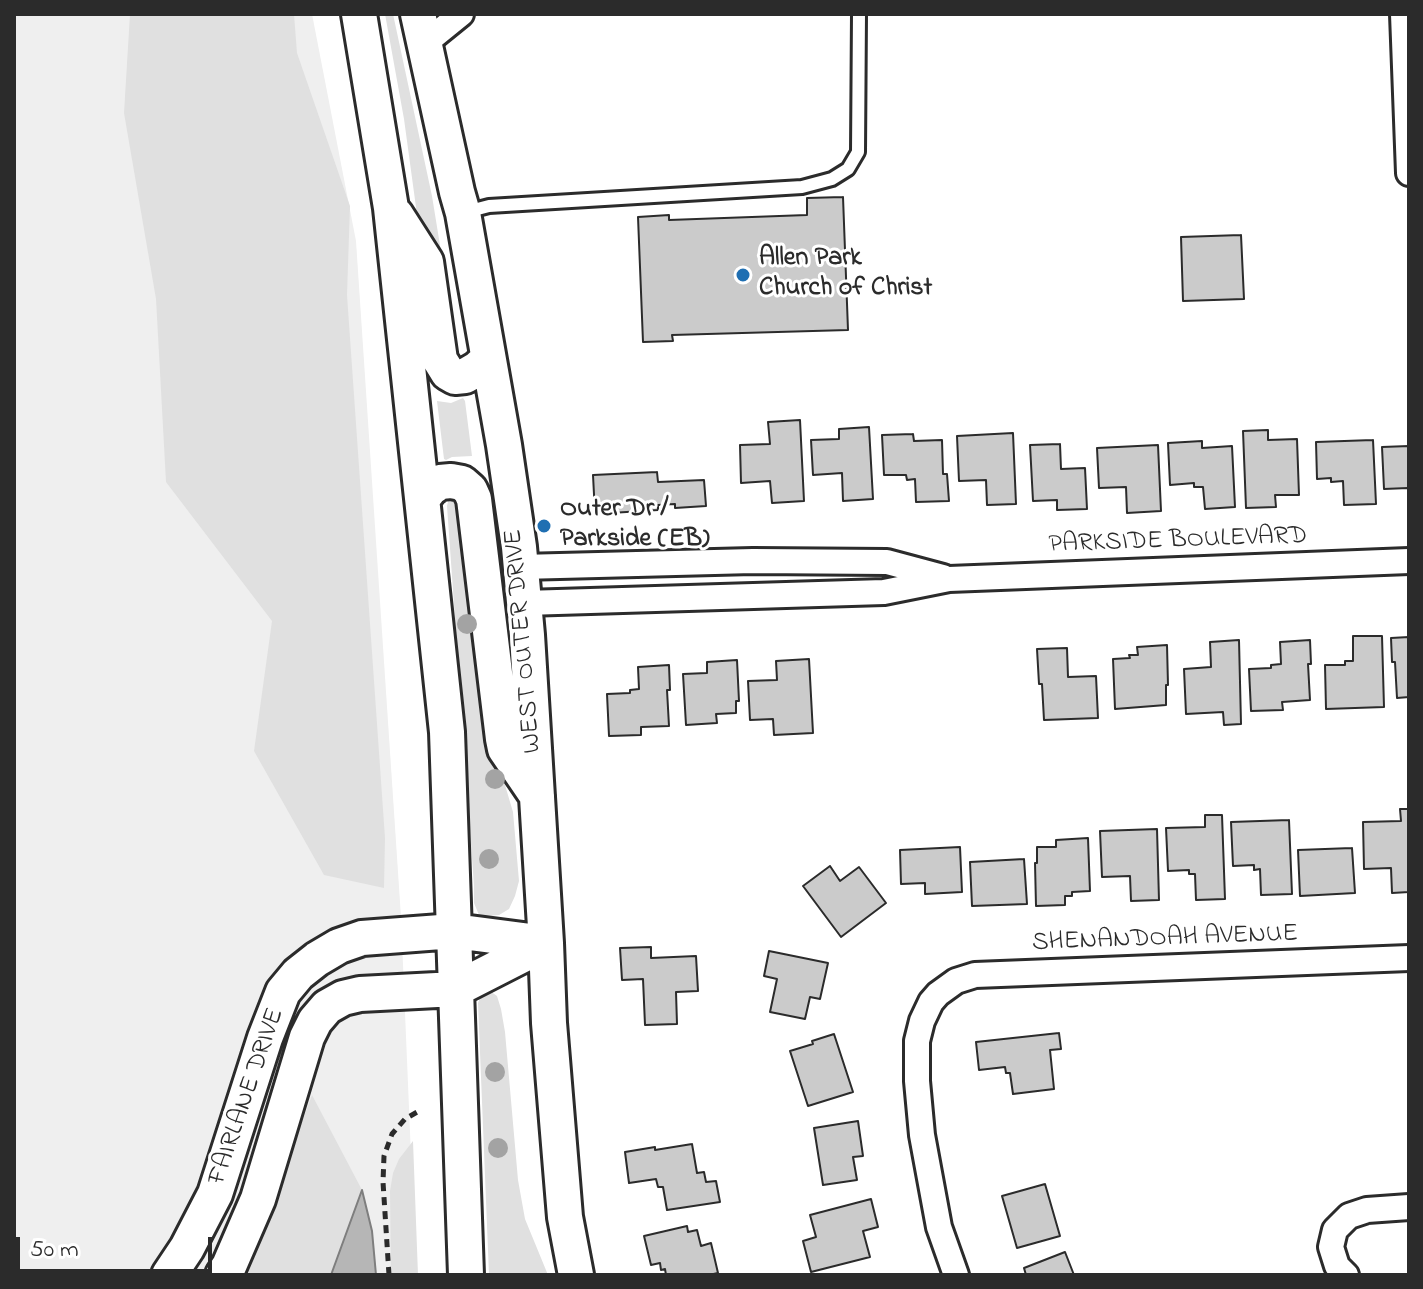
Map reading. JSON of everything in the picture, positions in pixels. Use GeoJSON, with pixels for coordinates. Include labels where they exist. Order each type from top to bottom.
{"type":"FeatureCollection","features":[{"type":"Feature","properties":{"kind":"main road"},"geometry":{"type":"LineString","coordinates":[[359,14],[391,208],[447,732],[466,1275]]}},
{"type":"Feature","properties":{"kind":"main road","name":"WEST OUTER DRIVE"},"geometry":{"type":"LineString","coordinates":[[421,29],[463,213],[504,445],[521,567],[549,1023],[565,1217],[576,1275]]}},
{"type":"Feature","properties":{"kind":"main road"},"geometry":{"type":"LineString","coordinates":[[391,208],[426,262],[440,360],[448,373],[455,377],[465,376],[488,359]]}},
{"type":"Feature","properties":{"kind":"main road"},"geometry":{"type":"LineString","coordinates":[[423,498],[440,482],[451,481],[462,483],[474,499],[505,749],[537,796]]}},
{"type":"Feature","properties":{"kind":"main road","name":"FAIRLANE DRIVE"},"geometry":{"type":"LineString","coordinates":[[169,1275],[215,1194],[265,1038],[283,992],[298,974],[339,946],[362,938],[454,931],[546,943]]}},
{"type":"Feature","properties":{"kind":"main road","name":"FAIRLANE DRIVE"},"geometry":{"type":"LineString","coordinates":[[223,1275],[258,1199],[307,1037],[327,1007],[343,998],[360,994],[456,989],[546,943]]}},
{"type":"Feature","properties":{"kind":"street"},"geometry":{"type":"LineString","coordinates":[[421,29],[461,14]]}},
{"type":"Feature","properties":{"kind":"street"},"geometry":{"type":"LineString","coordinates":[[1403,14],[1409,173]]}},
{"type":"Feature","properties":{"kind":"street","name":"PARKSIDE BOULEVARD"},"geometry":{"type":"LineString","coordinates":[[521,567],[753,561],[887,562],[949,579]]}},
{"type":"Feature","properties":{"kind":"street","name":"PARKSIDE BOULEVARD"},"geometry":{"type":"LineString","coordinates":[[525,603],[884,592],[949,579],[1409,561]]}},
{"type":"Feature","properties":{"kind":"street","name":"SHENANDOAH AVENUE"},"geometry":{"type":"LineString","coordinates":[[956,1275],[939,1227],[922,1135],[917,1041],[931,1002],[956,981],[975,975],[1409,958]]}},
{"type":"Feature","properties":{"kind":"street"},"geometry":{"type":"LineString","coordinates":[[1346,1275],[1337,1266],[1331,1247],[1335,1230],[1349,1216],[1367,1210],[1409,1207]]}},
{"type":"Feature","properties":{"kind":"lane"},"geometry":{"type":"LineString","coordinates":[[463,213],[489,206],[802,187],[832,179],[848,169],[858,152],[859,14]]}},
{"type":"Feature","properties":{"kind":"path"},"geometry":{"type":"LineString","coordinates":[[389,1275],[384,1156],[392,1134],[405,1119],[419,1111]]}},
{"type":"Feature","properties":{"kind":"shaded area"},"geometry":{"type":"Polygon","coordinates":[[[14,14],[312,14],[356,241],[401,917],[416,1275],[14,1275],[14,14]]]}},
{"type":"Feature","properties":{"kind":"shaded area"},"geometry":{"type":"Polygon","coordinates":[[[130,14],[294,14],[297,53],[350,206],[347,295],[385,838],[384,888],[324,875],[254,751],[272,621],[166,482],[156,299],[124,113],[130,14]]]}},
{"type":"Feature","properties":{"kind":"shaded area"},"geometry":{"type":"Polygon","coordinates":[[[385,14],[393,14],[432,196],[457,350],[447,351],[418,222],[385,14]]]}},
{"type":"Feature","properties":{"kind":"shaded area"},"geometry":{"type":"Polygon","coordinates":[[[463,398],[472,456],[446,460],[437,401],[451,403],[463,398]]]}},
{"type":"Feature","properties":{"kind":"shaded area"},"geometry":{"type":"Polygon","coordinates":[[[449,498],[458,498],[494,758],[513,812],[519,881],[509,909],[499,915],[479,915],[474,903],[447,506],[449,498]]]}},
{"type":"Feature","properties":{"kind":"shaded area"},"geometry":{"type":"Polygon","coordinates":[[[490,991],[497,996],[505,1032],[518,1180],[525,1219],[548,1275],[489,1275],[478,1003],[482,992],[490,991]]]}},
{"type":"Feature","properties":{"kind":"shaded area"},"geometry":{"type":"Polygon","coordinates":[[[312,1095],[362,1190],[331,1275],[245,1275],[312,1095]]]}},
{"type":"Feature","properties":{"kind":"shaded area"},"geometry":{"type":"Polygon","coordinates":[[[413,1141],[418,1275],[391,1275],[390,1191],[399,1159],[413,1141]]]}},
{"type":"Feature","properties":{"kind":"shaded area"},"geometry":{"type":"Polygon","coordinates":[[[362,1190],[372,1231],[376,1275],[331,1275],[362,1190]]]}},
{"type":"Feature","properties":{"kind":"building","name":"Allen Park Church of Christ"},"geometry":{"type":"Polygon","coordinates":[[[843,197],[848,330],[672,335],[673,341],[643,342],[638,217],[669,215],[669,220],[807,215],[807,198],[843,197]]]}},
{"type":"Feature","properties":{"kind":"building"},"geometry":{"type":"Polygon","coordinates":[[[1241,235],[1244,299],[1183,301],[1181,237],[1241,235]]]}},
{"type":"Feature","properties":{"kind":"building"},"geometry":{"type":"Polygon","coordinates":[[[800,420],[804,501],[772,503],[770,481],[741,483],[740,445],[770,444],[768,422],[800,420]]]}},
{"type":"Feature","properties":{"kind":"building"},"geometry":{"type":"Polygon","coordinates":[[[869,427],[873,499],[843,501],[842,473],[813,475],[811,440],[839,439],[839,429],[869,427]]]}},
{"type":"Feature","properties":{"kind":"building"},"geometry":{"type":"Polygon","coordinates":[[[1268,430],[1268,440],[1297,439],[1299,495],[1275,495],[1276,507],[1246,508],[1243,431],[1268,430]]]}},
{"type":"Feature","properties":{"kind":"building"},"geometry":{"type":"Polygon","coordinates":[[[1013,433],[1016,504],[987,505],[986,480],[959,481],[957,436],[1013,433]]]}},
{"type":"Feature","properties":{"kind":"building"},"geometry":{"type":"Polygon","coordinates":[[[913,434],[914,441],[942,440],[943,474],[947,474],[949,501],[916,502],[915,479],[907,480],[906,475],[884,475],[882,435],[913,434]]]}},
{"type":"Feature","properties":{"kind":"building"},"geometry":{"type":"Polygon","coordinates":[[[1373,440],[1376,504],[1344,505],[1343,481],[1317,479],[1316,442],[1373,440]]]}},
{"type":"Feature","properties":{"kind":"building"},"geometry":{"type":"Polygon","coordinates":[[[1202,441],[1202,448],[1232,446],[1235,507],[1205,509],[1203,487],[1194,487],[1194,483],[1170,485],[1168,443],[1202,441]]]}},
{"type":"Feature","properties":{"kind":"building"},"geometry":{"type":"Polygon","coordinates":[[[1060,444],[1061,469],[1085,468],[1087,509],[1057,510],[1057,500],[1033,501],[1030,445],[1060,444]]]}},
{"type":"Feature","properties":{"kind":"building"},"geometry":{"type":"Polygon","coordinates":[[[1158,445],[1161,511],[1127,513],[1126,487],[1099,488],[1097,448],[1158,445]]]}},
{"type":"Feature","properties":{"kind":"building"},"geometry":{"type":"Polygon","coordinates":[[[1409,446],[1409,492],[1408,488],[1384,489],[1382,447],[1409,446]]]}},
{"type":"Feature","properties":{"kind":"building"},"geometry":{"type":"Polygon","coordinates":[[[657,472],[658,482],[704,480],[706,506],[675,508],[675,504],[658,505],[658,510],[595,514],[593,475],[657,472]]]}},
{"type":"Feature","properties":{"kind":"building"},"geometry":{"type":"Polygon","coordinates":[[[1353,636],[1382,636],[1384,707],[1326,709],[1325,665],[1345,665],[1345,661],[1353,661],[1353,636]]]}},
{"type":"Feature","properties":{"kind":"building"},"geometry":{"type":"Polygon","coordinates":[[[1409,637],[1409,697],[1397,698],[1391,638],[1409,637]]]}},
{"type":"Feature","properties":{"kind":"building"},"geometry":{"type":"Polygon","coordinates":[[[1239,640],[1241,724],[1224,725],[1223,712],[1186,714],[1184,669],[1211,667],[1210,642],[1239,640]]]}},
{"type":"Feature","properties":{"kind":"building"},"geometry":{"type":"Polygon","coordinates":[[[1310,640],[1310,700],[1282,702],[1283,710],[1251,711],[1249,669],[1271,668],[1271,665],[1281,664],[1280,642],[1310,640]]]}},
{"type":"Feature","properties":{"kind":"building"},"geometry":{"type":"Polygon","coordinates":[[[1167,645],[1166,705],[1115,709],[1113,659],[1138,655],[1137,647],[1167,645]]]}},
{"type":"Feature","properties":{"kind":"building"},"geometry":{"type":"Polygon","coordinates":[[[1067,648],[1068,677],[1096,676],[1098,718],[1044,720],[1037,649],[1067,648]]]}},
{"type":"Feature","properties":{"kind":"building"},"geometry":{"type":"Polygon","coordinates":[[[809,659],[813,733],[774,735],[773,719],[750,720],[748,681],[777,680],[776,661],[809,659]]]}},
{"type":"Feature","properties":{"kind":"building"},"geometry":{"type":"Polygon","coordinates":[[[737,660],[739,701],[736,701],[736,713],[716,714],[717,723],[686,725],[683,674],[707,673],[707,662],[737,660]]]}},
{"type":"Feature","properties":{"kind":"building"},"geometry":{"type":"Polygon","coordinates":[[[669,665],[669,726],[641,727],[641,735],[609,736],[607,694],[630,693],[630,690],[639,689],[638,667],[669,665]]]}},
{"type":"Feature","properties":{"kind":"building"},"geometry":{"type":"Polygon","coordinates":[[[1400,809],[1409,809],[1409,892],[1392,893],[1391,868],[1364,869],[1363,822],[1401,821],[1400,809]]]}},
{"type":"Feature","properties":{"kind":"building"},"geometry":{"type":"Polygon","coordinates":[[[1205,815],[1222,815],[1225,899],[1196,900],[1195,874],[1189,874],[1189,870],[1168,871],[1166,828],[1205,827],[1205,815]]]}},
{"type":"Feature","properties":{"kind":"building"},"geometry":{"type":"Polygon","coordinates":[[[1289,820],[1292,894],[1261,895],[1260,869],[1254,870],[1254,865],[1233,866],[1231,822],[1289,820]]]}},
{"type":"Feature","properties":{"kind":"building"},"geometry":{"type":"Polygon","coordinates":[[[1157,829],[1159,900],[1131,901],[1130,876],[1102,877],[1100,831],[1157,829]]]}},
{"type":"Feature","properties":{"kind":"building"},"geometry":{"type":"Polygon","coordinates":[[[1088,838],[1090,891],[1072,892],[1072,896],[1065,896],[1065,905],[1036,906],[1037,847],[1056,847],[1056,840],[1088,838]]]}},
{"type":"Feature","properties":{"kind":"building"},"geometry":{"type":"Polygon","coordinates":[[[960,847],[962,892],[925,894],[925,883],[901,884],[900,850],[960,847]]]}},
{"type":"Feature","properties":{"kind":"building"},"geometry":{"type":"Polygon","coordinates":[[[1352,848],[1355,893],[1300,896],[1298,850],[1352,848]]]}},
{"type":"Feature","properties":{"kind":"building"},"geometry":{"type":"Polygon","coordinates":[[[1024,859],[1027,904],[972,906],[970,862],[1024,859]]]}},
{"type":"Feature","properties":{"kind":"building"},"geometry":{"type":"Polygon","coordinates":[[[830,866],[840,881],[859,867],[886,903],[841,937],[803,886],[830,866]]]}},
{"type":"Feature","properties":{"kind":"building"},"geometry":{"type":"Polygon","coordinates":[[[651,947],[651,958],[696,956],[698,991],[676,992],[677,1024],[645,1025],[643,979],[622,980],[620,948],[651,947]]]}},
{"type":"Feature","properties":{"kind":"building"},"geometry":{"type":"Polygon","coordinates":[[[769,951],[828,963],[820,999],[810,997],[805,1019],[770,1012],[777,979],[764,976],[769,951]]]}},
{"type":"Feature","properties":{"kind":"building"},"geometry":{"type":"Polygon","coordinates":[[[1059,1033],[1061,1049],[1050,1050],[1054,1089],[1013,1094],[1010,1073],[1006,1073],[1005,1067],[979,1070],[976,1042],[1059,1033]]]}},
{"type":"Feature","properties":{"kind":"building"},"geometry":{"type":"Polygon","coordinates":[[[834,1034],[853,1092],[808,1106],[790,1051],[834,1034]]]}},
{"type":"Feature","properties":{"kind":"building"},"geometry":{"type":"Polygon","coordinates":[[[858,1121],[863,1156],[853,1157],[857,1180],[823,1185],[814,1128],[858,1121]]]}},
{"type":"Feature","properties":{"kind":"building"},"geometry":{"type":"Polygon","coordinates":[[[692,1144],[697,1173],[704,1172],[706,1182],[716,1181],[720,1202],[667,1210],[663,1187],[658,1187],[656,1179],[629,1183],[625,1152],[692,1144]]]}},
{"type":"Feature","properties":{"kind":"building"},"geometry":{"type":"Polygon","coordinates":[[[1045,1184],[1060,1236],[1017,1248],[1002,1196],[1045,1184]]]}},
{"type":"Feature","properties":{"kind":"building"},"geometry":{"type":"Polygon","coordinates":[[[871,1199],[878,1227],[863,1231],[870,1257],[811,1272],[803,1241],[816,1237],[810,1215],[871,1199]]]}},
{"type":"Feature","properties":{"kind":"building"},"geometry":{"type":"Polygon","coordinates":[[[687,1226],[688,1232],[697,1230],[701,1246],[711,1243],[718,1273],[666,1275],[660,1263],[651,1265],[644,1236],[687,1226]]]}},
{"type":"Feature","properties":{"kind":"building"},"geometry":{"type":"Polygon","coordinates":[[[1065,1252],[1074,1275],[1026,1275],[1024,1268],[1065,1252]]]}},
{"type":"Feature","properties":{"kind":"place","name":"Allen Park Church of Christ"},"geometry":{"type":"Point","coordinates":[743,275]}},
{"type":"Feature","properties":{"kind":"place","name":"Outer Dr / Parkside (EB)"},"geometry":{"type":"Point","coordinates":[544,526]}}]}
